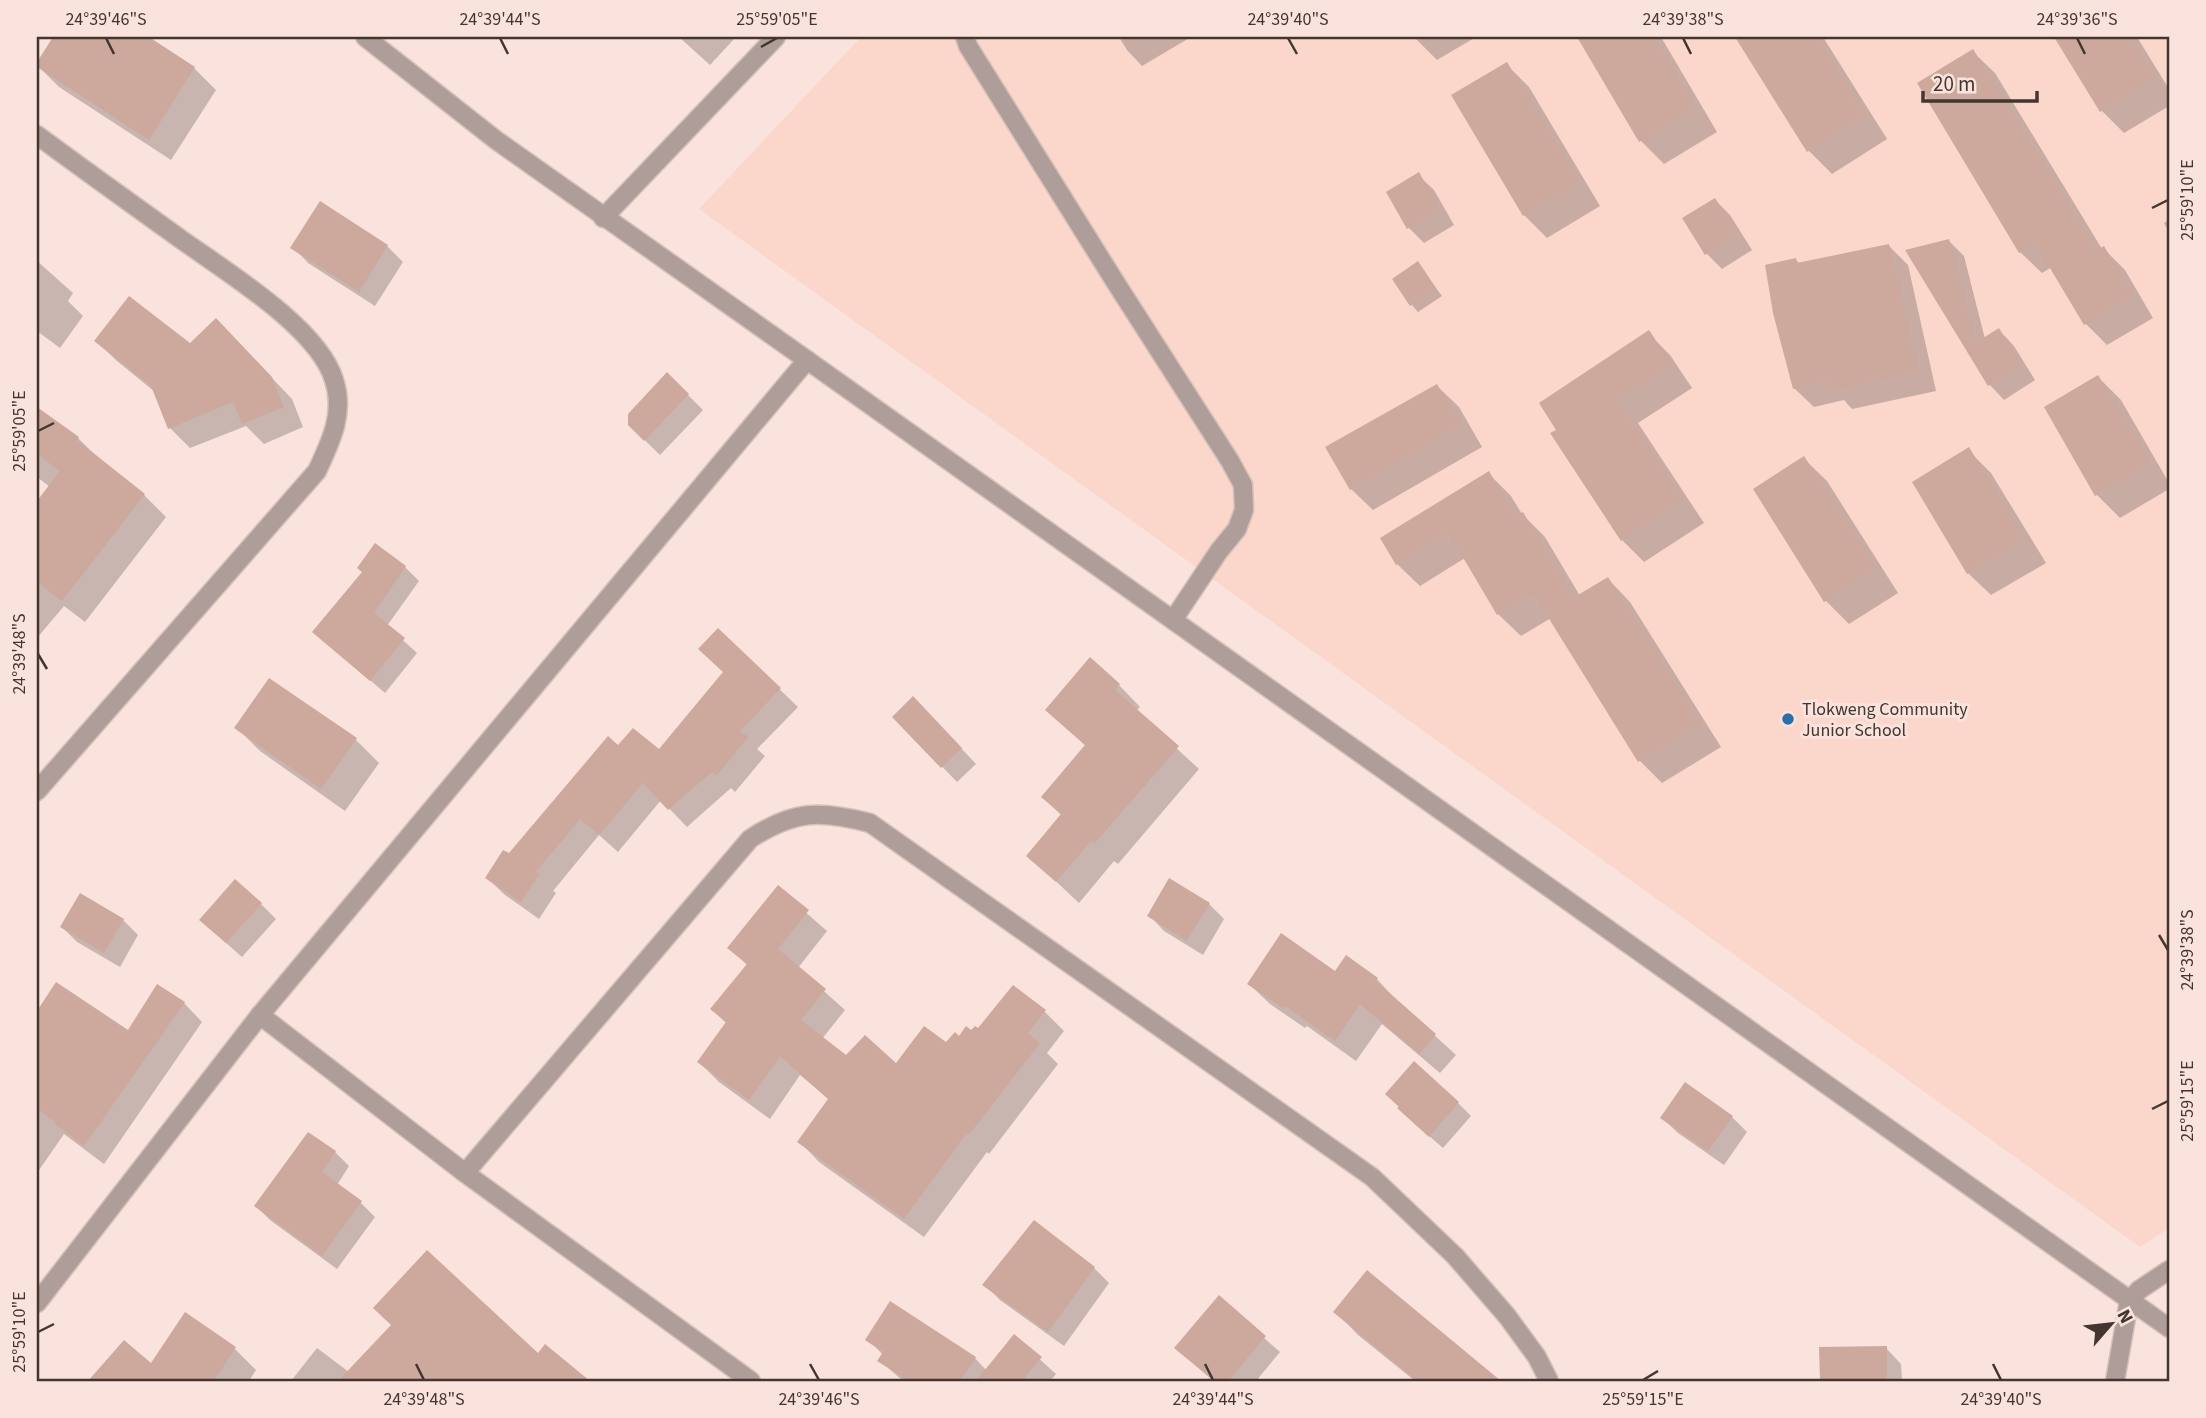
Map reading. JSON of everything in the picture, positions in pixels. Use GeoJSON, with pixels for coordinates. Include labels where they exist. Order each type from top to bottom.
{"type":"FeatureCollection","features":[{"type":"Feature","properties":{"kind":"street"},"geometry":{"type":"LineString","coordinates":[[365,37],[496,140],[603,218],[807,360],[2169,1328]]}},
{"type":"Feature","properties":{"kind":"street"},"geometry":{"type":"LineString","coordinates":[[603,218],[776,37]]}},
{"type":"Feature","properties":{"kind":"street"},"geometry":{"type":"LineString","coordinates":[[965,37],[968,46],[1230,461],[1242,485],[1244,510],[1237,529],[1173,620]]}},
{"type":"Feature","properties":{"kind":"street"},"geometry":{"type":"LineString","coordinates":[[37,135],[276,309],[323,354],[334,380],[340,410],[332,439],[317,471],[37,791]]}},
{"type":"Feature","properties":{"kind":"street"},"geometry":{"type":"LineString","coordinates":[[37,1303],[260,1015],[807,360]]}},
{"type":"Feature","properties":{"kind":"street"},"geometry":{"type":"LineString","coordinates":[[465,1173],[750,839],[774,823],[804,816],[833,814],[870,823],[1372,1177],[1455,1256],[1507,1316],[1537,1357],[1549,1381]]}},
{"type":"Feature","properties":{"kind":"street"},"geometry":{"type":"LineString","coordinates":[[260,1015],[465,1173],[751,1381]]}},
{"type":"Feature","properties":{"kind":"street"},"geometry":{"type":"LineString","coordinates":[[2115,1381],[2129,1301],[2139,1290],[2169,1270]]}},
{"type":"Feature","properties":{"kind":"shaded area","name":"Tlokweng Community Junior School"},"geometry":{"type":"Polygon","coordinates":[[[861,37],[2169,37],[2169,1228],[2140,1247],[699,209],[861,37]]]}},
{"type":"Feature","properties":{"kind":"building"},"geometry":{"type":"Polygon","coordinates":[[[53,37],[149,37],[195,67],[149,140],[37,67],[37,62],[53,37]]]}},
{"type":"Feature","properties":{"kind":"building"},"geometry":{"type":"Polygon","coordinates":[[[1577,37],[1653,37],[1696,109],[1639,142],[1577,37]]]}},
{"type":"Feature","properties":{"kind":"building"},"geometry":{"type":"Polygon","coordinates":[[[1735,37],[1816,37],[1865,115],[1807,152],[1735,37]]]}},
{"type":"Feature","properties":{"kind":"building"},"geometry":{"type":"Polygon","coordinates":[[[2054,37],[2130,37],[2155,78],[2100,112],[2054,37]]]}},
{"type":"Feature","properties":{"kind":"building"},"geometry":{"type":"Polygon","coordinates":[[[1973,49],[2096,251],[2104,246],[2133,296],[2084,325],[2035,243],[2019,253],[1917,83],[1973,49]]]}},
{"type":"Feature","properties":{"kind":"building"},"geometry":{"type":"Polygon","coordinates":[[[1507,62],[1579,183],[1523,216],[1451,95],[1507,62]]]}},
{"type":"Feature","properties":{"kind":"building"},"geometry":{"type":"Polygon","coordinates":[[[1419,172],[1440,210],[1407,229],[1386,192],[1419,172]]]}},
{"type":"Feature","properties":{"kind":"building"},"geometry":{"type":"Polygon","coordinates":[[[1715,198],[1738,234],[1705,255],[1682,218],[1715,198]]]}},
{"type":"Feature","properties":{"kind":"building"},"geometry":{"type":"Polygon","coordinates":[[[320,201],[388,245],[359,292],[290,248],[320,201]]]}},
{"type":"Feature","properties":{"kind":"building"},"geometry":{"type":"Polygon","coordinates":[[[1949,239],[1975,343],[1999,328],[2021,365],[1988,386],[1905,250],[1949,239]]]}},
{"type":"Feature","properties":{"kind":"building"},"geometry":{"type":"Polygon","coordinates":[[[1889,244],[1917,372],[1831,390],[1829,380],[1793,389],[1773,313],[1765,265],[1796,258],[1797,263],[1889,244]]]}},
{"type":"Feature","properties":{"kind":"building"},"geometry":{"type":"Polygon","coordinates":[[[1418,261],[1436,288],[1410,306],[1392,279],[1418,261]]]}},
{"type":"Feature","properties":{"kind":"building"},"geometry":{"type":"Polygon","coordinates":[[[129,296],[190,343],[216,318],[272,377],[284,407],[242,424],[233,402],[168,429],[151,386],[94,341],[129,296]]]}},
{"type":"Feature","properties":{"kind":"building"},"geometry":{"type":"Polygon","coordinates":[[[1649,330],[1672,365],[1618,400],[1683,501],[1621,541],[1550,433],[1556,430],[1539,403],[1649,330]]]}},
{"type":"Feature","properties":{"kind":"building"},"geometry":{"type":"Polygon","coordinates":[[[667,372],[689,394],[644,441],[628,425],[628,414],[667,372]]]}},
{"type":"Feature","properties":{"kind":"building"},"geometry":{"type":"Polygon","coordinates":[[[2098,375],[2150,464],[2095,496],[2044,407],[2098,375]]]}},
{"type":"Feature","properties":{"kind":"building"},"geometry":{"type":"Polygon","coordinates":[[[1437,384],[1461,425],[1350,490],[1325,447],[1437,384]]]}},
{"type":"Feature","properties":{"kind":"building"},"geometry":{"type":"Polygon","coordinates":[[[37,407],[79,437],[77,440],[145,494],[62,601],[37,582],[37,501],[60,471],[37,454],[37,407]]]}},
{"type":"Feature","properties":{"kind":"building"},"geometry":{"type":"Polygon","coordinates":[[[1969,447],[2024,539],[1967,574],[1912,482],[1969,447]]]}},
{"type":"Feature","properties":{"kind":"building"},"geometry":{"type":"Polygon","coordinates":[[[1804,456],[1876,569],[1824,602],[1753,489],[1804,456]]]}},
{"type":"Feature","properties":{"kind":"building"},"geometry":{"type":"Polygon","coordinates":[[[1489,471],[1515,517],[1523,512],[1573,598],[1608,577],[1700,724],[1638,762],[1533,593],[1497,615],[1448,532],[1396,565],[1380,538],[1489,471]]]}},
{"type":"Feature","properties":{"kind":"building"},"geometry":{"type":"Polygon","coordinates":[[[375,543],[406,566],[374,613],[405,638],[370,681],[312,632],[362,572],[357,568],[375,543]]]}},
{"type":"Feature","properties":{"kind":"building"},"geometry":{"type":"Polygon","coordinates":[[[718,628],[781,688],[740,731],[748,737],[717,775],[712,772],[668,810],[643,783],[599,835],[580,819],[536,872],[539,874],[521,902],[485,878],[503,850],[509,853],[608,736],[618,745],[633,728],[659,749],[723,672],[698,649],[718,628]]]}},
{"type":"Feature","properties":{"kind":"building"},"geometry":{"type":"Polygon","coordinates":[[[1090,657],[1120,684],[1115,690],[1179,746],[1095,843],[1091,841],[1056,882],[1026,856],[1061,814],[1041,797],[1085,745],[1045,710],[1090,657]]]}},
{"type":"Feature","properties":{"kind":"building"},"geometry":{"type":"Polygon","coordinates":[[[269,678],[357,738],[321,789],[234,728],[269,678]]]}},
{"type":"Feature","properties":{"kind":"building"},"geometry":{"type":"Polygon","coordinates":[[[913,696],[962,748],[941,768],[892,717],[913,696]]]}},
{"type":"Feature","properties":{"kind":"building"},"geometry":{"type":"Polygon","coordinates":[[[1169,878],[1210,903],[1187,941],[1147,916],[1169,878]]]}},
{"type":"Feature","properties":{"kind":"building"},"geometry":{"type":"Polygon","coordinates":[[[235,879],[262,903],[226,943],[199,920],[235,879]]]}},
{"type":"Feature","properties":{"kind":"building"},"geometry":{"type":"Polygon","coordinates":[[[778,885],[809,910],[778,949],[826,989],[801,1020],[846,1055],[865,1035],[896,1063],[924,1026],[946,1042],[955,1032],[959,1036],[966,1026],[971,1030],[975,1026],[978,1028],[1013,985],[1046,1010],[1028,1033],[1040,1043],[968,1136],[966,1134],[904,1219],[797,1142],[828,1099],[780,1056],[749,1100],[697,1062],[726,1022],[710,1009],[747,964],[727,948],[778,885]]]}},
{"type":"Feature","properties":{"kind":"building"},"geometry":{"type":"Polygon","coordinates":[[[80,893],[124,919],[104,953],[60,927],[80,893]]]}},
{"type":"Feature","properties":{"kind":"building"},"geometry":{"type":"Polygon","coordinates":[[[1281,933],[1335,971],[1346,955],[1378,978],[1376,981],[1436,1034],[1419,1054],[1360,1004],[1335,1041],[1285,1006],[1284,1009],[1247,984],[1281,933]]]}},
{"type":"Feature","properties":{"kind":"building"},"geometry":{"type":"Polygon","coordinates":[[[56,982],[128,1030],[157,984],[185,1002],[84,1146],[37,1109],[37,1011],[56,982]]]}},
{"type":"Feature","properties":{"kind":"building"},"geometry":{"type":"Polygon","coordinates":[[[1414,1061],[1459,1102],[1429,1137],[1385,1094],[1414,1061]]]}},
{"type":"Feature","properties":{"kind":"building"},"geometry":{"type":"Polygon","coordinates":[[[1685,1082],[1733,1116],[1708,1151],[1660,1118],[1685,1082]]]}},
{"type":"Feature","properties":{"kind":"building"},"geometry":{"type":"Polygon","coordinates":[[[308,1132],[336,1151],[322,1172],[362,1201],[322,1256],[254,1206],[308,1132]]]}},
{"type":"Feature","properties":{"kind":"building"},"geometry":{"type":"Polygon","coordinates":[[[1034,1220],[1095,1267],[1048,1332],[982,1285],[1034,1220]]]}},
{"type":"Feature","properties":{"kind":"building"},"geometry":{"type":"Polygon","coordinates":[[[427,1250],[538,1353],[545,1344],[590,1381],[338,1381],[391,1325],[373,1308],[427,1250]]]}},
{"type":"Feature","properties":{"kind":"building"},"geometry":{"type":"Polygon","coordinates":[[[1367,1270],[1501,1381],[1417,1381],[1333,1312],[1367,1270]]]}},
{"type":"Feature","properties":{"kind":"building"},"geometry":{"type":"Polygon","coordinates":[[[1219,1295],[1266,1336],[1228,1381],[1214,1381],[1174,1348],[1219,1295]]]}},
{"type":"Feature","properties":{"kind":"building"},"geometry":{"type":"Polygon","coordinates":[[[890,1301],[976,1357],[960,1381],[909,1381],[877,1361],[883,1352],[865,1340],[890,1301]]]}},
{"type":"Feature","properties":{"kind":"building"},"geometry":{"type":"Polygon","coordinates":[[[185,1312],[236,1347],[214,1381],[88,1381],[124,1340],[151,1363],[185,1312]]]}},
{"type":"Feature","properties":{"kind":"building"},"geometry":{"type":"Polygon","coordinates":[[[1014,1334],[1042,1357],[1022,1381],[976,1381],[1014,1334]]]}},
{"type":"Feature","properties":{"kind":"building"},"geometry":{"type":"Polygon","coordinates":[[[1887,1346],[1887,1381],[1820,1381],[1819,1347],[1887,1346]]]}},
{"type":"Feature","properties":{"kind":"place","name":"Tlokweng Community Junior School"},"geometry":{"type":"Point","coordinates":[1788,719]}}]}
